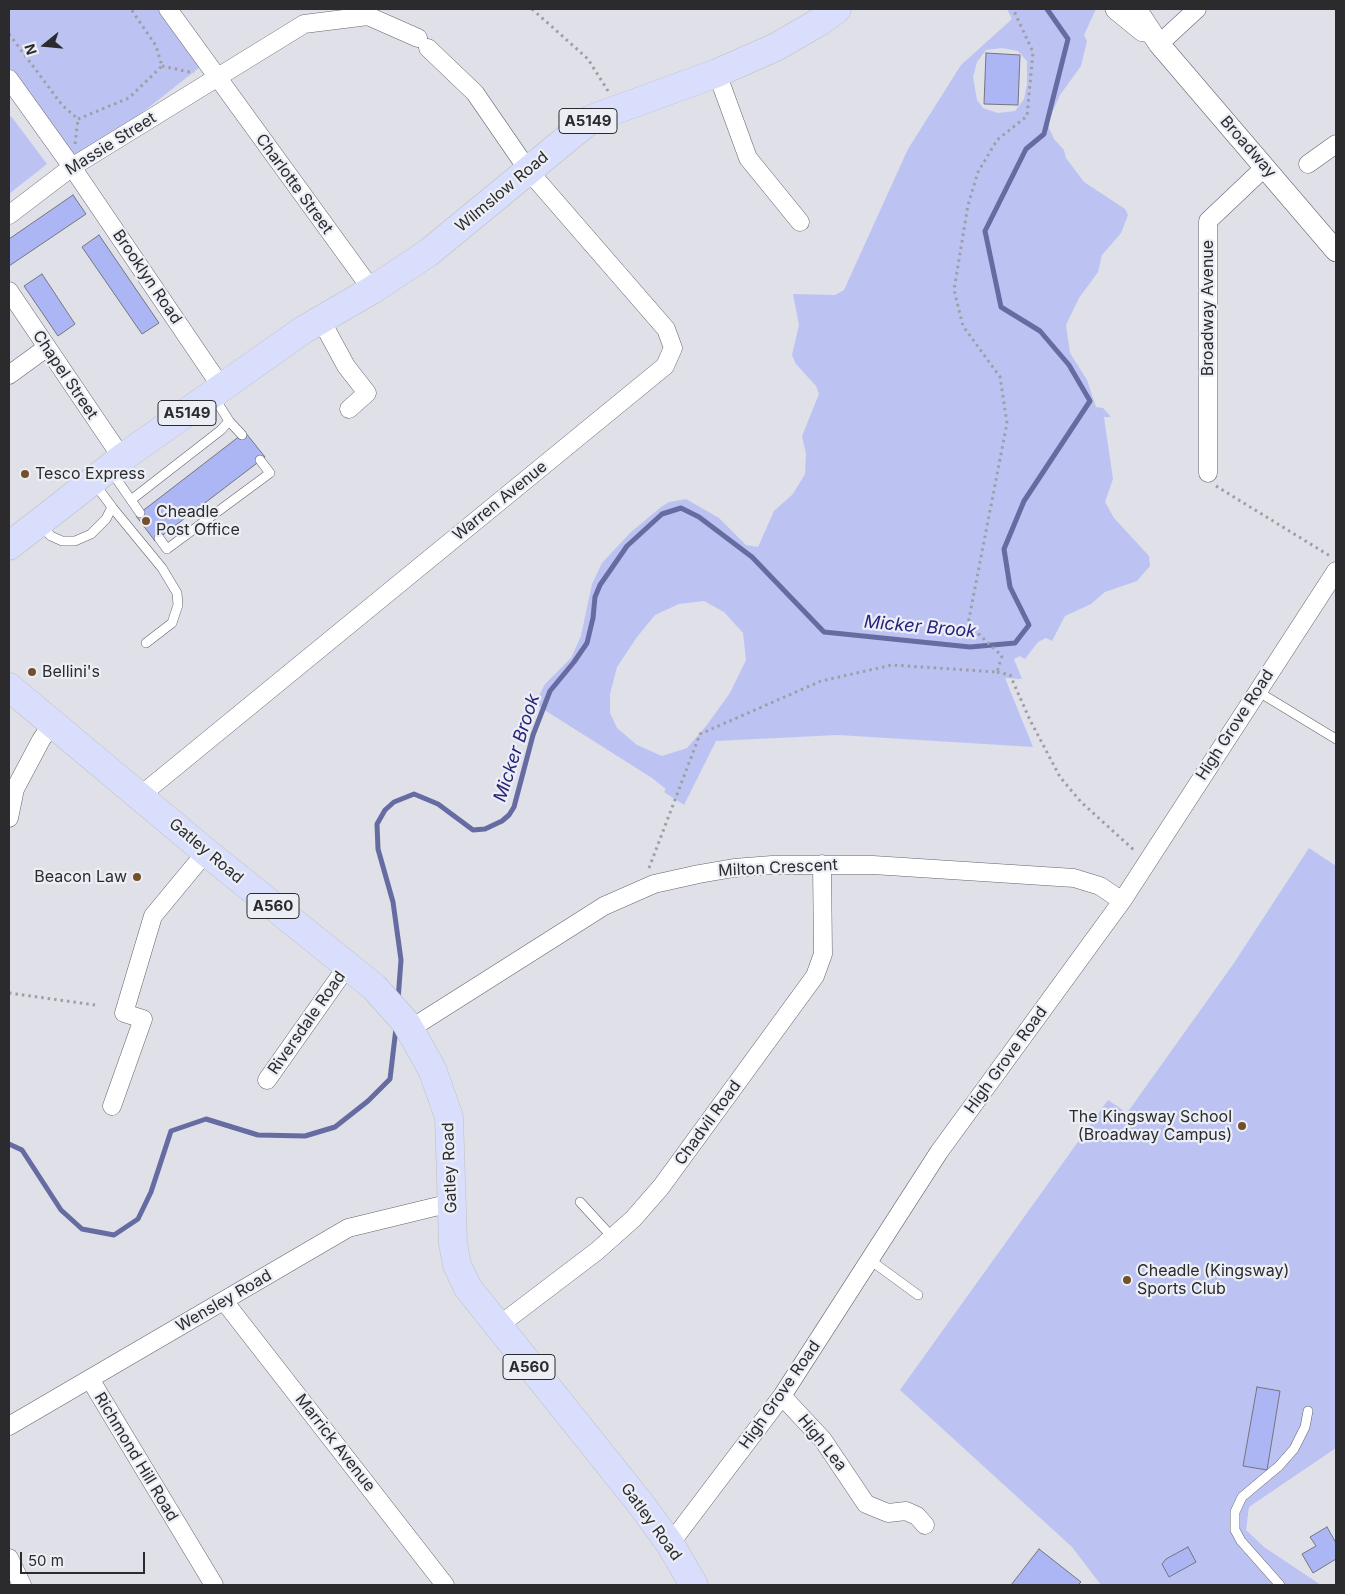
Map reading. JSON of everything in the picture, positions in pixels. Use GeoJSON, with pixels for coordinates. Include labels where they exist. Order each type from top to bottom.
{"type":"FeatureCollection","features":[{"type":"Feature","properties":{"kind":"main road","name":"Wilmslow Road"},"geometry":{"type":"LineString","coordinates":[[9,546],[108,469],[303,330],[372,290],[428,253],[591,119],[718,73],[776,48],[824,13]]}},
{"type":"Feature","properties":{"kind":"main road","name":"Gatley Road"},"geometry":{"type":"LineString","coordinates":[[9,687],[141,795],[206,852],[374,987],[408,1026],[432,1068],[449,1116],[453,1243],[457,1265],[468,1288],[670,1544],[694,1585]]}},
{"type":"Feature","properties":{"kind":"street","name":"Charlotte Street"},"geometry":{"type":"LineString","coordinates":[[168,9],[372,290]]}},
{"type":"Feature","properties":{"kind":"street","name":"Broadway"},"geometry":{"type":"LineString","coordinates":[[1116,9],[1159,44]]}},
{"type":"Feature","properties":{"kind":"street","name":"Broadway"},"geometry":{"type":"LineString","coordinates":[[1136,9],[1159,44],[1336,251]]}},
{"type":"Feature","properties":{"kind":"street"},"geometry":{"type":"LineString","coordinates":[[1159,44],[1197,9]]}},
{"type":"Feature","properties":{"kind":"street","name":"Massie Street"},"geometry":{"type":"LineString","coordinates":[[9,215],[72,167],[304,24],[368,16],[423,43]]}},
{"type":"Feature","properties":{"kind":"street","name":"Warren Avenue"},"geometry":{"type":"LineString","coordinates":[[141,795],[665,366],[674,348],[666,329],[528,170],[475,93],[423,43]]}},
{"type":"Feature","properties":{"kind":"street"},"geometry":{"type":"LineString","coordinates":[[718,73],[748,158],[800,222]]}},
{"type":"Feature","properties":{"kind":"street","name":"Brooklyn Road"},"geometry":{"type":"LineString","coordinates":[[9,79],[72,167],[217,392]]}},
{"type":"Feature","properties":{"kind":"street"},"geometry":{"type":"LineString","coordinates":[[1308,164],[1336,144]]}},
{"type":"Feature","properties":{"kind":"street","name":"Broadway Avenue"},"geometry":{"type":"LineString","coordinates":[[1208,473],[1208,221],[1265,167]]}},
{"type":"Feature","properties":{"kind":"street","name":"Chapel Street"},"geometry":{"type":"LineString","coordinates":[[9,292],[46,348],[108,469]]}},
{"type":"Feature","properties":{"kind":"street"},"geometry":{"type":"LineString","coordinates":[[321,320],[346,366],[367,393],[349,409]]}},
{"type":"Feature","properties":{"kind":"street"},"geometry":{"type":"LineString","coordinates":[[9,375],[46,348]]}},
{"type":"Feature","properties":{"kind":"street","name":"High Grove Road"},"geometry":{"type":"LineString","coordinates":[[670,1544],[782,1396],[939,1152],[1122,901],[1336,571]]}},
{"type":"Feature","properties":{"kind":"street"},"geometry":{"type":"LineString","coordinates":[[10,808],[15,789],[41,740],[52,724]]}},
{"type":"Feature","properties":{"kind":"street"},"geometry":{"type":"LineString","coordinates":[[112,1106],[143,1019],[124,1013],[153,916],[206,852]]}},
{"type":"Feature","properties":{"kind":"street","name":"Milton Crescent"},"geometry":{"type":"LineString","coordinates":[[408,1026],[604,906],[644,888],[672,879],[734,868],[822,864],[873,865],[1074,878],[1100,886],[1122,901]]}},
{"type":"Feature","properties":{"kind":"street","name":"Chadvil Road"},"geometry":{"type":"LineString","coordinates":[[497,1327],[558,1278],[613,1238],[661,1187],[815,976],[823,954],[822,864]]}},
{"type":"Feature","properties":{"kind":"street","name":"Riversdale Road"},"geometry":{"type":"LineString","coordinates":[[267,1080],[348,965]]}},
{"type":"Feature","properties":{"kind":"street","name":"Wensley Road"},"geometry":{"type":"LineString","coordinates":[[9,1426],[348,1228],[451,1203]]}},
{"type":"Feature","properties":{"kind":"street","name":"Marrick Avenue"},"geometry":{"type":"LineString","coordinates":[[224,1300],[445,1585]]}},
{"type":"Feature","properties":{"kind":"street","name":"Richmond Hill Road"},"geometry":{"type":"LineString","coordinates":[[90,1379],[214,1585]]}},
{"type":"Feature","properties":{"kind":"street","name":"High Lea"},"geometry":{"type":"LineString","coordinates":[[782,1396],[823,1440],[866,1504],[874,1509],[888,1513],[906,1511],[917,1516],[925,1525]]}},
{"type":"Feature","properties":{"kind":"street"},"geometry":{"type":"LineString","coordinates":[[9,1558],[22,1585]]}},
{"type":"Feature","properties":{"kind":"lane"},"geometry":{"type":"LineString","coordinates":[[217,392],[229,421],[242,435]]}},
{"type":"Feature","properties":{"kind":"lane"},"geometry":{"type":"LineString","coordinates":[[131,500],[221,430],[229,421]]}},
{"type":"Feature","properties":{"kind":"lane"},"geometry":{"type":"LineString","coordinates":[[159,538],[167,549],[270,473],[260,460]]}},
{"type":"Feature","properties":{"kind":"lane"},"geometry":{"type":"LineString","coordinates":[[108,469],[140,513]]}},
{"type":"Feature","properties":{"kind":"lane"},"geometry":{"type":"LineString","coordinates":[[38,523],[51,536],[62,541],[74,541],[91,534],[106,520],[111,506],[108,469]]}},
{"type":"Feature","properties":{"kind":"lane"},"geometry":{"type":"LineString","coordinates":[[111,506],[162,568],[177,593],[178,605],[172,622],[146,643]]}},
{"type":"Feature","properties":{"kind":"lane"},"geometry":{"type":"LineString","coordinates":[[1257,692],[1336,739]]}},
{"type":"Feature","properties":{"kind":"lane"},"geometry":{"type":"LineString","coordinates":[[580,1202],[613,1238]]}},
{"type":"Feature","properties":{"kind":"lane"},"geometry":{"type":"LineString","coordinates":[[870,1260],[918,1295]]}},
{"type":"Feature","properties":{"kind":"lane"},"geometry":{"type":"LineString","coordinates":[[1280,1585],[1241,1541],[1236,1530],[1235,1512],[1242,1497],[1279,1466],[1294,1449],[1305,1427],[1308,1411]]}},
{"type":"Feature","properties":{"kind":"path"},"geometry":{"type":"LineString","coordinates":[[131,9],[156,46],[162,66]]}},
{"type":"Feature","properties":{"kind":"path"},"geometry":{"type":"LineString","coordinates":[[532,9],[588,59],[619,109]]}},
{"type":"Feature","properties":{"kind":"path"},"geometry":{"type":"LineString","coordinates":[[997,672],[1002,656],[968,624],[1007,423],[1000,377],[963,326],[954,290],[968,204],[978,172],[998,140],[1027,116],[1033,52],[1013,9]]}},
{"type":"Feature","properties":{"kind":"path"},"geometry":{"type":"LineString","coordinates":[[9,34],[62,105],[78,119],[129,98],[162,66]]}},
{"type":"Feature","properties":{"kind":"path"},"geometry":{"type":"LineString","coordinates":[[162,66],[217,77]]}},
{"type":"Feature","properties":{"kind":"path"},"geometry":{"type":"LineString","coordinates":[[1208,473],[1213,484],[1336,560]]}},
{"type":"Feature","properties":{"kind":"path"},"geometry":{"type":"LineString","coordinates":[[644,888],[652,857],[700,734],[821,681],[892,665],[997,672],[1010,675],[1030,720],[1060,777],[1111,832],[1148,861]]}},
{"type":"Feature","properties":{"kind":"path"},"geometry":{"type":"LineString","coordinates":[[9,993],[94,1005]]}},
{"type":"Feature","properties":{"kind":"shaded area"},"geometry":{"type":"Polygon","coordinates":[[[9,9],[160,9],[200,67],[77,164],[9,69],[9,9]]]}},
{"type":"Feature","properties":{"kind":"shaded area"},"geometry":{"type":"Polygon","coordinates":[[[1007,9],[1096,9],[1084,35],[1087,41],[1081,66],[1060,95],[1049,120],[1049,128],[1054,139],[1064,150],[1066,158],[1084,182],[1125,209],[1128,215],[1121,233],[1102,255],[1098,272],[1079,298],[1066,325],[1070,353],[1087,380],[1096,407],[1103,408],[1111,417],[1104,417],[1113,479],[1105,502],[1114,518],[1149,556],[1150,566],[1137,581],[1105,592],[1091,604],[1065,616],[1052,641],[1046,638],[1038,642],[1025,659],[1020,656],[1014,659],[1022,679],[1005,678],[1033,747],[838,735],[716,741],[684,805],[664,792],[666,789],[652,778],[535,704],[545,684],[571,658],[581,636],[592,584],[602,563],[630,533],[661,507],[669,502],[686,499],[719,518],[746,545],[758,547],[774,511],[793,494],[805,474],[806,454],[802,436],[819,394],[816,386],[796,364],[792,355],[799,325],[793,294],[835,295],[844,290],[908,149],[961,65],[1012,19],[1007,9]],[[1002,48],[986,50],[977,62],[973,77],[977,100],[983,108],[998,113],[1015,111],[1024,99],[1027,84],[1027,61],[1018,51],[1002,48]],[[704,601],[679,604],[655,615],[637,637],[617,667],[610,694],[610,713],[617,728],[637,745],[662,756],[687,748],[730,693],[746,660],[743,633],[724,612],[704,601]]]}},
{"type":"Feature","properties":{"kind":"shaded area"},"geometry":{"type":"Polygon","coordinates":[[[11,116],[47,164],[9,194],[9,118],[11,116]]]}},
{"type":"Feature","properties":{"kind":"shaded area","name":"Cheadle (Kingsway) Sports Club"},"geometry":{"type":"Polygon","coordinates":[[[1309,848],[1336,866],[1336,1448],[1249,1507],[1246,1530],[1264,1547],[1321,1585],[1101,1585],[1072,1547],[900,1390],[1108,1100],[1127,1113],[1234,963],[1309,848]]]}},
{"type":"Feature","properties":{"kind":"building"},"geometry":{"type":"Polygon","coordinates":[[[986,53],[1020,55],[1018,105],[984,104],[986,53]]]}},
{"type":"Feature","properties":{"kind":"building"},"geometry":{"type":"Polygon","coordinates":[[[73,195],[86,214],[9,266],[9,239],[73,195]]]}},
{"type":"Feature","properties":{"kind":"building"},"geometry":{"type":"Polygon","coordinates":[[[99,235],[159,323],[142,334],[82,247],[99,235]]]}},
{"type":"Feature","properties":{"kind":"building"},"geometry":{"type":"Polygon","coordinates":[[[42,274],[75,324],[58,336],[24,286],[42,274]]]}},
{"type":"Feature","properties":{"kind":"building"},"geometry":{"type":"Polygon","coordinates":[[[245,432],[265,457],[155,541],[136,516],[245,432]]]}},
{"type":"Feature","properties":{"kind":"building"},"geometry":{"type":"Polygon","coordinates":[[[1257,1387],[1280,1391],[1267,1470],[1243,1466],[1257,1387]]]}},
{"type":"Feature","properties":{"kind":"building"},"geometry":{"type":"Polygon","coordinates":[[[1327,1527],[1336,1543],[1336,1559],[1313,1573],[1302,1554],[1316,1546],[1310,1537],[1327,1527]]]}},
{"type":"Feature","properties":{"kind":"building"},"geometry":{"type":"Polygon","coordinates":[[[1188,1547],[1196,1562],[1169,1577],[1162,1564],[1166,1559],[1188,1547]]]}},
{"type":"Feature","properties":{"kind":"building"},"geometry":{"type":"Polygon","coordinates":[[[1039,1549],[1081,1582],[1078,1585],[1011,1585],[1039,1549]]]}},
{"type":"Feature","properties":{"kind":"waterway","name":"Micker Brook"},"geometry":{"type":"LineString","coordinates":[[398,1000],[401,960],[393,902],[378,849],[377,824],[385,810],[394,802],[414,794],[438,804],[473,830],[485,829],[502,821],[509,815],[514,807],[533,735],[550,691],[587,643],[593,618],[595,597],[600,585],[627,546],[662,514],[681,508],[699,517],[752,557],[824,632],[970,647],[1015,643],[1029,625],[1010,587],[1004,549],[1024,501],[1090,401],[1069,365],[1040,331],[1001,307],[985,231],[1026,149],[1044,134],[1068,39],[1047,9]]}},
{"type":"Feature","properties":{"kind":"waterway","name":"Micker Brook"},"geometry":{"type":"LineString","coordinates":[[9,1144],[22,1150],[61,1210],[82,1229],[114,1235],[138,1219],[151,1192],[171,1131],[206,1119],[258,1135],[305,1136],[335,1127],[368,1101],[390,1079],[396,1028]]}},
{"type":"Feature","properties":{"kind":"place","name":"Tesco Express"},"geometry":{"type":"Point","coordinates":[25,474]}},
{"type":"Feature","properties":{"kind":"place","name":"Cheadle Post Office"},"geometry":{"type":"Point","coordinates":[146,521]}},
{"type":"Feature","properties":{"kind":"place","name":"Bellini's"},"geometry":{"type":"Point","coordinates":[32,672]}},
{"type":"Feature","properties":{"kind":"place","name":"Beacon Law"},"geometry":{"type":"Point","coordinates":[137,877]}},
{"type":"Feature","properties":{"kind":"place","name":"The Kingsway School (Broadway Campus)"},"geometry":{"type":"Point","coordinates":[1242,1126]}},
{"type":"Feature","properties":{"kind":"place","name":"Cheadle (Kingsway) Sports Club"},"geometry":{"type":"Point","coordinates":[1127,1280]}}]}
